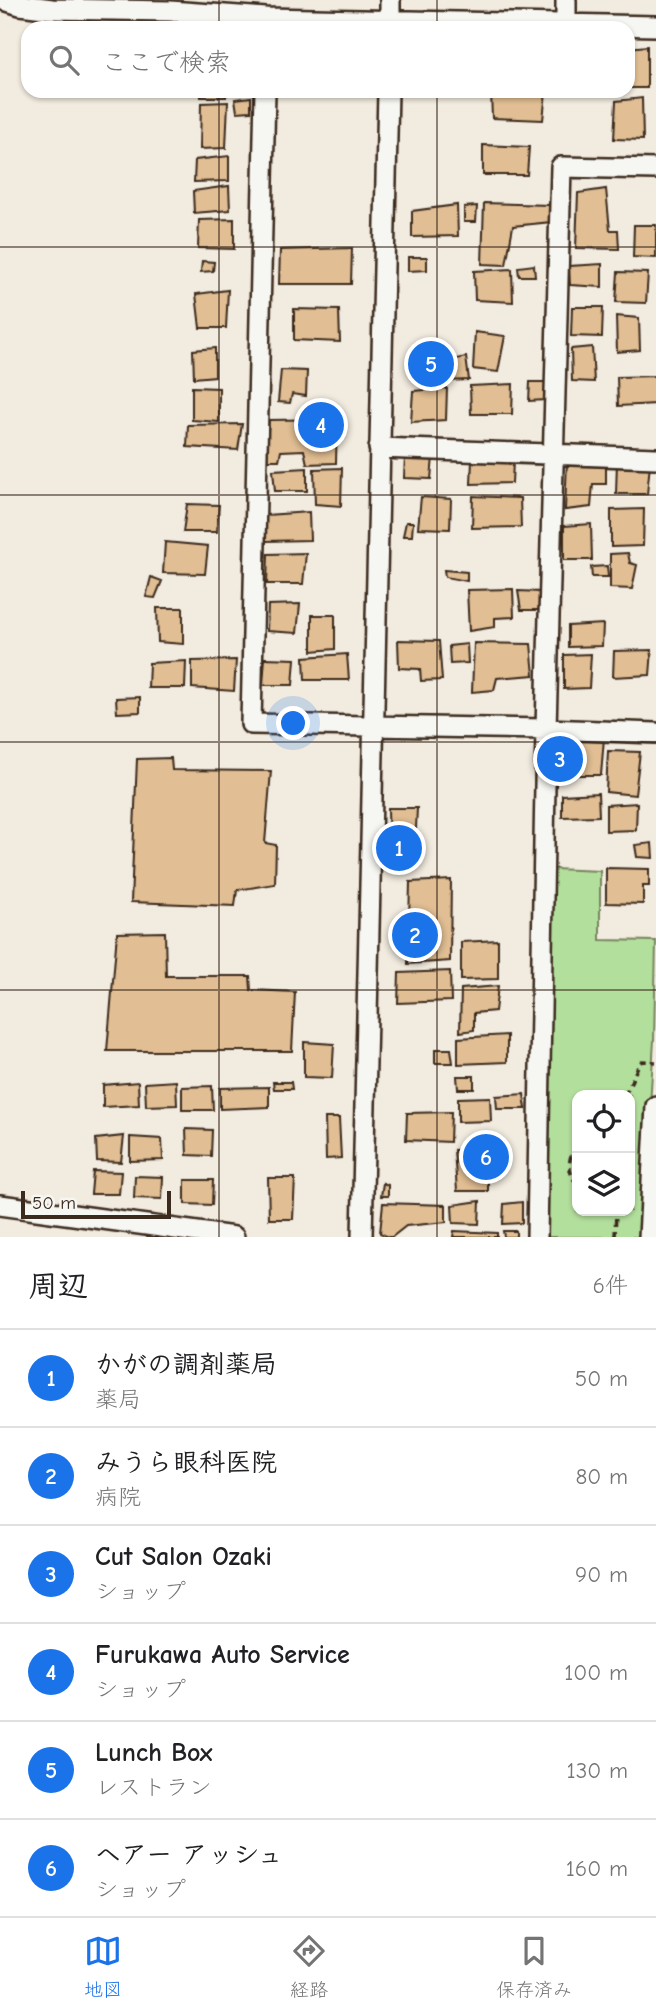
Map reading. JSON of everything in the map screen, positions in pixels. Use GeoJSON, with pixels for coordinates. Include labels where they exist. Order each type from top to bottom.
{"type":"FeatureCollection","features":[{"type":"Feature","properties":{"kind":"street"},"geometry":{"type":"LineString","coordinates":[[4,0],[52,9],[170,11],[340,21]]}},
{"type":"Feature","properties":{"kind":"street"},"geometry":{"type":"LineString","coordinates":[[390,0],[390,21]]}},
{"type":"Feature","properties":{"kind":"street"},"geometry":{"type":"LineString","coordinates":[[566,0],[566,21]]}},
{"type":"Feature","properties":{"kind":"street"},"geometry":{"type":"LineString","coordinates":[[635,26],[656,26]]}},
{"type":"Feature","properties":{"kind":"street"},"geometry":{"type":"LineString","coordinates":[[265,98],[251,724],[656,733]]}},
{"type":"Feature","properties":{"kind":"street"},"geometry":{"type":"LineString","coordinates":[[362,1237],[388,98]]}},
{"type":"Feature","properties":{"kind":"street"},"geometry":{"type":"LineString","coordinates":[[537,1237],[546,729],[561,167],[656,169]]}},
{"type":"Feature","properties":{"kind":"street"},"geometry":{"type":"LineString","coordinates":[[379,448],[656,458]]}},
{"type":"Feature","properties":{"kind":"street"},"geometry":{"type":"LineString","coordinates":[[649,1237],[656,1106]]}},
{"type":"Feature","properties":{"kind":"street"},"geometry":{"type":"LineString","coordinates":[[0,1205],[234,1237]]}},
{"type":"Feature","properties":{"kind":"path"},"geometry":{"type":"LineString","coordinates":[[627,1090],[642,1061],[656,1062]]}},
{"type":"Feature","properties":{"kind":"path"},"geometry":{"type":"LineString","coordinates":[[615,1237],[616,1216]]}},
{"type":"Feature","properties":{"kind":"green space"},"geometry":{"type":"Polygon","coordinates":[[[553,869],[600,871],[600,940],[656,941],[654,1040],[642,1237],[544,1237],[553,869]]]}},
{"type":"Feature","properties":{"kind":"building"},"geometry":{"type":"Polygon","coordinates":[[[647,46],[647,88],[635,88],[635,47],[647,46]]]}},
{"type":"Feature","properties":{"kind":"building"},"geometry":{"type":"Polygon","coordinates":[[[251,98],[251,111],[237,112],[235,99],[251,98]]]}},
{"type":"Feature","properties":{"kind":"building"},"geometry":{"type":"Polygon","coordinates":[[[491,98],[545,98],[543,120],[492,118],[491,98]]]}},
{"type":"Feature","properties":{"kind":"building"},"geometry":{"type":"Polygon","coordinates":[[[642,98],[643,140],[614,139],[616,101],[642,98]]]}},
{"type":"Feature","properties":{"kind":"building"},"geometry":{"type":"Polygon","coordinates":[[[228,102],[226,148],[200,149],[201,103],[228,102]]]}},
{"type":"Feature","properties":{"kind":"building"},"geometry":{"type":"Polygon","coordinates":[[[483,145],[529,147],[527,175],[483,175],[483,145]]]}},
{"type":"Feature","properties":{"kind":"building"},"geometry":{"type":"Polygon","coordinates":[[[229,156],[229,181],[194,182],[195,160],[229,156]]]}},
{"type":"Feature","properties":{"kind":"building"},"geometry":{"type":"Polygon","coordinates":[[[229,186],[230,210],[194,213],[193,191],[229,186]]]}},
{"type":"Feature","properties":{"kind":"building"},"geometry":{"type":"Polygon","coordinates":[[[606,189],[610,230],[618,230],[619,249],[576,248],[578,193],[606,189]]]}},
{"type":"Feature","properties":{"kind":"building"},"geometry":{"type":"Polygon","coordinates":[[[484,203],[549,205],[551,222],[513,226],[506,265],[482,264],[484,203]]]}},
{"type":"Feature","properties":{"kind":"building"},"geometry":{"type":"Polygon","coordinates":[[[457,205],[458,236],[412,237],[412,211],[457,205]]]}},
{"type":"Feature","properties":{"kind":"building"},"geometry":{"type":"Polygon","coordinates":[[[477,206],[476,222],[464,222],[464,207],[477,206]]]}},
{"type":"Feature","properties":{"kind":"building"},"geometry":{"type":"Polygon","coordinates":[[[234,219],[234,249],[198,248],[199,220],[234,219]]]}},
{"type":"Feature","properties":{"kind":"building"},"geometry":{"type":"Polygon","coordinates":[[[634,225],[656,225],[656,258],[633,257],[634,225]]]}},
{"type":"Feature","properties":{"kind":"building"},"geometry":{"type":"Polygon","coordinates":[[[352,248],[351,284],[279,284],[280,250],[352,248]]]}},
{"type":"Feature","properties":{"kind":"building"},"geometry":{"type":"Polygon","coordinates":[[[408,257],[427,257],[427,270],[408,271],[408,257]]]}},
{"type":"Feature","properties":{"kind":"building"},"geometry":{"type":"Polygon","coordinates":[[[202,261],[214,262],[213,271],[201,272],[202,261]]]}},
{"type":"Feature","properties":{"kind":"building"},"geometry":{"type":"Polygon","coordinates":[[[602,264],[602,287],[570,285],[569,266],[602,264]]]}},
{"type":"Feature","properties":{"kind":"building"},"geometry":{"type":"Polygon","coordinates":[[[534,265],[535,276],[519,276],[518,267],[534,265]]]}},
{"type":"Feature","properties":{"kind":"building"},"geometry":{"type":"Polygon","coordinates":[[[512,269],[513,302],[475,300],[474,271],[512,269]]]}},
{"type":"Feature","properties":{"kind":"building"},"geometry":{"type":"Polygon","coordinates":[[[618,272],[648,273],[646,303],[616,302],[618,272]]]}},
{"type":"Feature","properties":{"kind":"building"},"geometry":{"type":"Polygon","coordinates":[[[228,290],[226,328],[200,328],[196,294],[228,290]]]}},
{"type":"Feature","properties":{"kind":"building"},"geometry":{"type":"Polygon","coordinates":[[[572,307],[603,307],[602,337],[571,336],[572,307]]]}},
{"type":"Feature","properties":{"kind":"building"},"geometry":{"type":"Polygon","coordinates":[[[294,309],[339,310],[340,342],[294,340],[294,309]]]}},
{"type":"Feature","properties":{"kind":"building"},"geometry":{"type":"Polygon","coordinates":[[[616,316],[639,318],[640,350],[617,352],[616,316]]]}},
{"type":"Feature","properties":{"kind":"building"},"geometry":{"type":"Polygon","coordinates":[[[475,332],[505,336],[498,372],[473,369],[475,332]]]}},
{"type":"Feature","properties":{"kind":"building"},"geometry":{"type":"Polygon","coordinates":[[[592,347],[594,382],[572,381],[571,349],[592,347]]]}},
{"type":"Feature","properties":{"kind":"building"},"geometry":{"type":"Polygon","coordinates":[[[215,348],[215,376],[194,378],[193,350],[215,348]]]}},
{"type":"Feature","properties":{"kind":"building"},"geometry":{"type":"Polygon","coordinates":[[[466,357],[469,380],[423,382],[423,366],[466,357]]]}},
{"type":"Feature","properties":{"kind":"building"},"geometry":{"type":"Polygon","coordinates":[[[281,370],[307,371],[306,396],[292,394],[290,403],[278,402],[281,370]]]}},
{"type":"Feature","properties":{"kind":"building"},"geometry":{"type":"Polygon","coordinates":[[[656,376],[656,404],[618,406],[617,377],[656,376]]]}},
{"type":"Feature","properties":{"kind":"building"},"geometry":{"type":"Polygon","coordinates":[[[530,382],[545,382],[546,400],[529,401],[530,382]]]}},
{"type":"Feature","properties":{"kind":"building"},"geometry":{"type":"Polygon","coordinates":[[[513,384],[512,414],[471,414],[470,386],[513,384]]]}},
{"type":"Feature","properties":{"kind":"building"},"geometry":{"type":"Polygon","coordinates":[[[192,387],[219,388],[219,422],[192,420],[192,387]]]}},
{"type":"Feature","properties":{"kind":"building"},"geometry":{"type":"Polygon","coordinates":[[[447,388],[446,420],[411,422],[413,391],[447,388]]]}},
{"type":"Feature","properties":{"kind":"building"},"geometry":{"type":"Polygon","coordinates":[[[337,419],[336,463],[307,464],[304,450],[281,451],[279,460],[265,460],[269,420],[337,419]]]}},
{"type":"Feature","properties":{"kind":"building"},"geometry":{"type":"Polygon","coordinates":[[[242,424],[238,450],[187,447],[188,425],[242,424]]]}},
{"type":"Feature","properties":{"kind":"building"},"geometry":{"type":"Polygon","coordinates":[[[405,456],[433,457],[431,479],[404,478],[405,456]]]}},
{"type":"Feature","properties":{"kind":"building"},"geometry":{"type":"Polygon","coordinates":[[[472,460],[513,461],[512,483],[471,484],[472,460]]]}},
{"type":"Feature","properties":{"kind":"building"},"geometry":{"type":"Polygon","coordinates":[[[567,461],[606,461],[606,484],[593,484],[591,507],[565,510],[567,461]]]}},
{"type":"Feature","properties":{"kind":"building"},"geometry":{"type":"Polygon","coordinates":[[[617,461],[650,464],[647,494],[616,494],[617,461]]]}},
{"type":"Feature","properties":{"kind":"building"},"geometry":{"type":"Polygon","coordinates":[[[307,468],[307,491],[275,491],[273,470],[307,468]]]}},
{"type":"Feature","properties":{"kind":"building"},"geometry":{"type":"Polygon","coordinates":[[[342,468],[341,506],[315,504],[314,469],[342,468]]]}},
{"type":"Feature","properties":{"kind":"building"},"geometry":{"type":"Polygon","coordinates":[[[473,496],[520,498],[521,527],[472,528],[473,496]]]}},
{"type":"Feature","properties":{"kind":"building"},"geometry":{"type":"Polygon","coordinates":[[[421,497],[451,499],[450,529],[418,528],[421,497]]]}},
{"type":"Feature","properties":{"kind":"building"},"geometry":{"type":"Polygon","coordinates":[[[187,504],[219,505],[217,532],[183,532],[187,504]]]}},
{"type":"Feature","properties":{"kind":"building"},"geometry":{"type":"Polygon","coordinates":[[[644,509],[643,546],[611,547],[611,510],[644,509]]]}},
{"type":"Feature","properties":{"kind":"building"},"geometry":{"type":"Polygon","coordinates":[[[309,512],[310,540],[266,541],[266,515],[309,512]]]}},
{"type":"Feature","properties":{"kind":"building"},"geometry":{"type":"Polygon","coordinates":[[[406,522],[413,522],[412,536],[403,536],[406,522]]]}},
{"type":"Feature","properties":{"kind":"building"},"geometry":{"type":"Polygon","coordinates":[[[591,524],[592,560],[564,560],[564,526],[591,524]]]}},
{"type":"Feature","properties":{"kind":"building"},"geometry":{"type":"Polygon","coordinates":[[[165,542],[208,546],[205,574],[163,573],[165,542]]]}},
{"type":"Feature","properties":{"kind":"building"},"geometry":{"type":"Polygon","coordinates":[[[306,553],[303,584],[267,584],[268,554],[306,553]]]}},
{"type":"Feature","properties":{"kind":"building"},"geometry":{"type":"Polygon","coordinates":[[[628,553],[630,563],[637,565],[632,589],[610,588],[610,554],[628,553]]]}},
{"type":"Feature","properties":{"kind":"building"},"geometry":{"type":"Polygon","coordinates":[[[607,566],[608,577],[592,577],[591,567],[607,566]]]}},
{"type":"Feature","properties":{"kind":"building"},"geometry":{"type":"Polygon","coordinates":[[[444,570],[467,572],[467,581],[445,577],[444,570]]]}},
{"type":"Feature","properties":{"kind":"building"},"geometry":{"type":"Polygon","coordinates":[[[151,577],[162,581],[155,598],[146,597],[151,577]]]}},
{"type":"Feature","properties":{"kind":"building"},"geometry":{"type":"Polygon","coordinates":[[[513,589],[514,617],[495,618],[495,627],[469,631],[467,590],[513,589]]]}},
{"type":"Feature","properties":{"kind":"building"},"geometry":{"type":"Polygon","coordinates":[[[518,591],[541,592],[540,610],[521,610],[518,591]]]}},
{"type":"Feature","properties":{"kind":"building"},"geometry":{"type":"Polygon","coordinates":[[[300,604],[297,633],[267,631],[268,605],[300,604]]]}},
{"type":"Feature","properties":{"kind":"building"},"geometry":{"type":"Polygon","coordinates":[[[157,608],[183,608],[183,644],[158,642],[157,608]]]}},
{"type":"Feature","properties":{"kind":"building"},"geometry":{"type":"Polygon","coordinates":[[[312,615],[335,615],[335,649],[312,651],[312,615]]]}},
{"type":"Feature","properties":{"kind":"building"},"geometry":{"type":"Polygon","coordinates":[[[603,624],[602,646],[568,647],[568,626],[603,624]]]}},
{"type":"Feature","properties":{"kind":"building"},"geometry":{"type":"Polygon","coordinates":[[[398,640],[439,641],[442,680],[421,681],[420,669],[399,668],[398,640]]]}},
{"type":"Feature","properties":{"kind":"building"},"geometry":{"type":"Polygon","coordinates":[[[474,643],[531,644],[534,675],[497,678],[494,690],[472,692],[474,643]]]}},
{"type":"Feature","properties":{"kind":"building"},"geometry":{"type":"Polygon","coordinates":[[[467,644],[468,663],[450,664],[449,646],[467,644]]]}},
{"type":"Feature","properties":{"kind":"building"},"geometry":{"type":"Polygon","coordinates":[[[652,650],[650,675],[613,677],[614,651],[652,650]]]}},
{"type":"Feature","properties":{"kind":"building"},"geometry":{"type":"Polygon","coordinates":[[[347,654],[349,680],[305,680],[304,657],[347,654]]]}},
{"type":"Feature","properties":{"kind":"building"},"geometry":{"type":"Polygon","coordinates":[[[591,654],[589,688],[564,689],[564,655],[591,654]]]}},
{"type":"Feature","properties":{"kind":"building"},"geometry":{"type":"Polygon","coordinates":[[[265,658],[295,659],[293,685],[263,685],[265,658]]]}},
{"type":"Feature","properties":{"kind":"building"},"geometry":{"type":"Polygon","coordinates":[[[236,660],[234,691],[192,688],[192,661],[236,660]]]}},
{"type":"Feature","properties":{"kind":"building"},"geometry":{"type":"Polygon","coordinates":[[[186,661],[185,688],[148,688],[149,663],[186,661]]]}},
{"type":"Feature","properties":{"kind":"building"},"geometry":{"type":"Polygon","coordinates":[[[140,697],[140,712],[117,713],[116,698],[140,697]]]}},
{"type":"Feature","properties":{"kind":"building"},"geometry":{"type":"Polygon","coordinates":[[[562,738],[604,738],[601,775],[559,775],[562,738]]]}},
{"type":"Feature","properties":{"kind":"building"},"geometry":{"type":"Polygon","coordinates":[[[608,751],[640,752],[635,795],[606,792],[608,751]]]}},
{"type":"Feature","properties":{"kind":"building"},"geometry":{"type":"Polygon","coordinates":[[[171,758],[172,770],[271,771],[265,843],[276,845],[275,884],[237,890],[235,906],[131,902],[137,759],[171,758]]]}},
{"type":"Feature","properties":{"kind":"building"},"geometry":{"type":"Polygon","coordinates":[[[598,793],[599,816],[562,817],[562,795],[598,793]]]}},
{"type":"Feature","properties":{"kind":"building"},"geometry":{"type":"Polygon","coordinates":[[[637,803],[636,830],[606,831],[606,805],[637,803]]]}},
{"type":"Feature","properties":{"kind":"building"},"geometry":{"type":"Polygon","coordinates":[[[388,808],[417,808],[415,848],[389,849],[388,808]]]}},
{"type":"Feature","properties":{"kind":"building"},"geometry":{"type":"Polygon","coordinates":[[[652,843],[653,858],[637,857],[635,845],[652,843]]]}},
{"type":"Feature","properties":{"kind":"building"},"geometry":{"type":"Polygon","coordinates":[[[606,868],[649,869],[649,886],[643,886],[643,904],[606,903],[606,868]]]}},
{"type":"Feature","properties":{"kind":"building"},"geometry":{"type":"Polygon","coordinates":[[[451,880],[450,961],[408,964],[410,882],[451,880]]]}},
{"type":"Feature","properties":{"kind":"building"},"geometry":{"type":"Polygon","coordinates":[[[165,932],[166,976],[250,976],[251,990],[295,992],[292,1051],[107,1051],[117,933],[165,932]]]}},
{"type":"Feature","properties":{"kind":"building"},"geometry":{"type":"Polygon","coordinates":[[[498,940],[498,979],[461,980],[461,942],[498,940]]]}},
{"type":"Feature","properties":{"kind":"building"},"geometry":{"type":"Polygon","coordinates":[[[450,971],[451,1001],[398,1003],[399,973],[450,971]]]}},
{"type":"Feature","properties":{"kind":"building"},"geometry":{"type":"Polygon","coordinates":[[[498,986],[495,1011],[474,1013],[474,1030],[460,1032],[461,989],[498,986]]]}},
{"type":"Feature","properties":{"kind":"building"},"geometry":{"type":"Polygon","coordinates":[[[507,1035],[507,1062],[458,1064],[458,1038],[507,1035]]]}},
{"type":"Feature","properties":{"kind":"building"},"geometry":{"type":"Polygon","coordinates":[[[304,1042],[334,1044],[332,1078],[304,1077],[304,1042]]]}},
{"type":"Feature","properties":{"kind":"building"},"geometry":{"type":"Polygon","coordinates":[[[435,1049],[451,1049],[453,1063],[435,1063],[435,1049]]]}},
{"type":"Feature","properties":{"kind":"building"},"geometry":{"type":"Polygon","coordinates":[[[457,1076],[474,1076],[474,1089],[458,1089],[457,1076]]]}},
{"type":"Feature","properties":{"kind":"building"},"geometry":{"type":"Polygon","coordinates":[[[176,1081],[177,1105],[146,1106],[145,1083],[176,1081]]]}},
{"type":"Feature","properties":{"kind":"building"},"geometry":{"type":"Polygon","coordinates":[[[138,1082],[139,1105],[103,1107],[103,1085],[138,1082]]]}},
{"type":"Feature","properties":{"kind":"building"},"geometry":{"type":"Polygon","coordinates":[[[273,1082],[291,1082],[292,1089],[274,1089],[273,1082]]]}},
{"type":"Feature","properties":{"kind":"building"},"geometry":{"type":"Polygon","coordinates":[[[212,1086],[213,1110],[182,1110],[182,1087],[212,1086]]]}},
{"type":"Feature","properties":{"kind":"building"},"geometry":{"type":"Polygon","coordinates":[[[269,1087],[269,1107],[220,1109],[220,1088],[269,1087]]]}},
{"type":"Feature","properties":{"kind":"building"},"geometry":{"type":"Polygon","coordinates":[[[524,1094],[526,1109],[497,1109],[496,1096],[524,1094]]]}},
{"type":"Feature","properties":{"kind":"building"},"geometry":{"type":"Polygon","coordinates":[[[490,1097],[491,1121],[458,1122],[458,1098],[490,1097]]]}},
{"type":"Feature","properties":{"kind":"building"},"geometry":{"type":"Polygon","coordinates":[[[451,1112],[450,1142],[406,1140],[407,1113],[451,1112]]]}},
{"type":"Feature","properties":{"kind":"building"},"geometry":{"type":"Polygon","coordinates":[[[325,1118],[339,1118],[341,1158],[326,1159],[325,1118]]]}},
{"type":"Feature","properties":{"kind":"building"},"geometry":{"type":"Polygon","coordinates":[[[186,1129],[212,1130],[211,1156],[187,1155],[186,1129]]]}},
{"type":"Feature","properties":{"kind":"building"},"geometry":{"type":"Polygon","coordinates":[[[124,1136],[121,1162],[97,1161],[96,1139],[124,1136]]]}},
{"type":"Feature","properties":{"kind":"building"},"geometry":{"type":"Polygon","coordinates":[[[130,1137],[162,1139],[163,1160],[130,1161],[130,1137]]]}},
{"type":"Feature","properties":{"kind":"building"},"geometry":{"type":"Polygon","coordinates":[[[488,1148],[488,1191],[457,1191],[454,1150],[488,1148]]]}},
{"type":"Feature","properties":{"kind":"building"},"geometry":{"type":"Polygon","coordinates":[[[93,1171],[121,1172],[119,1194],[91,1194],[93,1171]]]}},
{"type":"Feature","properties":{"kind":"building"},"geometry":{"type":"Polygon","coordinates":[[[135,1176],[163,1177],[162,1199],[134,1198],[135,1176]]]}},
{"type":"Feature","properties":{"kind":"building"},"geometry":{"type":"Polygon","coordinates":[[[268,1178],[295,1178],[293,1219],[269,1219],[268,1178]]]}},
{"type":"Feature","properties":{"kind":"building"},"geometry":{"type":"Polygon","coordinates":[[[185,1180],[213,1180],[212,1205],[185,1204],[185,1180]]]}},
{"type":"Feature","properties":{"kind":"building"},"geometry":{"type":"Polygon","coordinates":[[[383,1183],[388,1185],[388,1196],[381,1196],[383,1183]]]}},
{"type":"Feature","properties":{"kind":"building"},"geometry":{"type":"Polygon","coordinates":[[[480,1201],[479,1224],[453,1223],[452,1205],[480,1201]]]}},
{"type":"Feature","properties":{"kind":"building"},"geometry":{"type":"Polygon","coordinates":[[[522,1202],[522,1223],[503,1224],[504,1204],[522,1202]]]}},
{"type":"Feature","properties":{"kind":"building"},"geometry":{"type":"Polygon","coordinates":[[[383,1203],[446,1205],[446,1222],[406,1226],[388,1237],[380,1233],[383,1203]]]}},
{"type":"Feature","properties":{"kind":"building"},"geometry":{"type":"Polygon","coordinates":[[[454,1231],[497,1233],[497,1237],[453,1237],[454,1231]]]}},
{"type":"Feature","properties":{"kind":"building"},"geometry":{"type":"Polygon","coordinates":[[[503,1231],[516,1231],[516,1237],[504,1237],[503,1231]]]}},
{"type":"Feature","properties":{"kind":"place","name":"Lunch Box"},"geometry":{"type":"Point","coordinates":[431,364]}},
{"type":"Feature","properties":{"kind":"place","name":"Furukawa Auto Service"},"geometry":{"type":"Point","coordinates":[321,425]}},
{"type":"Feature","properties":{"kind":"place","name":"Cut Salon Ozaki"},"geometry":{"type":"Point","coordinates":[560,759]}},
{"type":"Feature","properties":{"kind":"place","name":"かがの調剤薬局"},"geometry":{"type":"Point","coordinates":[399,848]}},
{"type":"Feature","properties":{"kind":"place","name":"みうら眼科医院"},"geometry":{"type":"Point","coordinates":[415,935]}},
{"type":"Feature","properties":{"kind":"place","name":"ヘアー アッシュ"},"geometry":{"type":"Point","coordinates":[486,1157]}}]}
